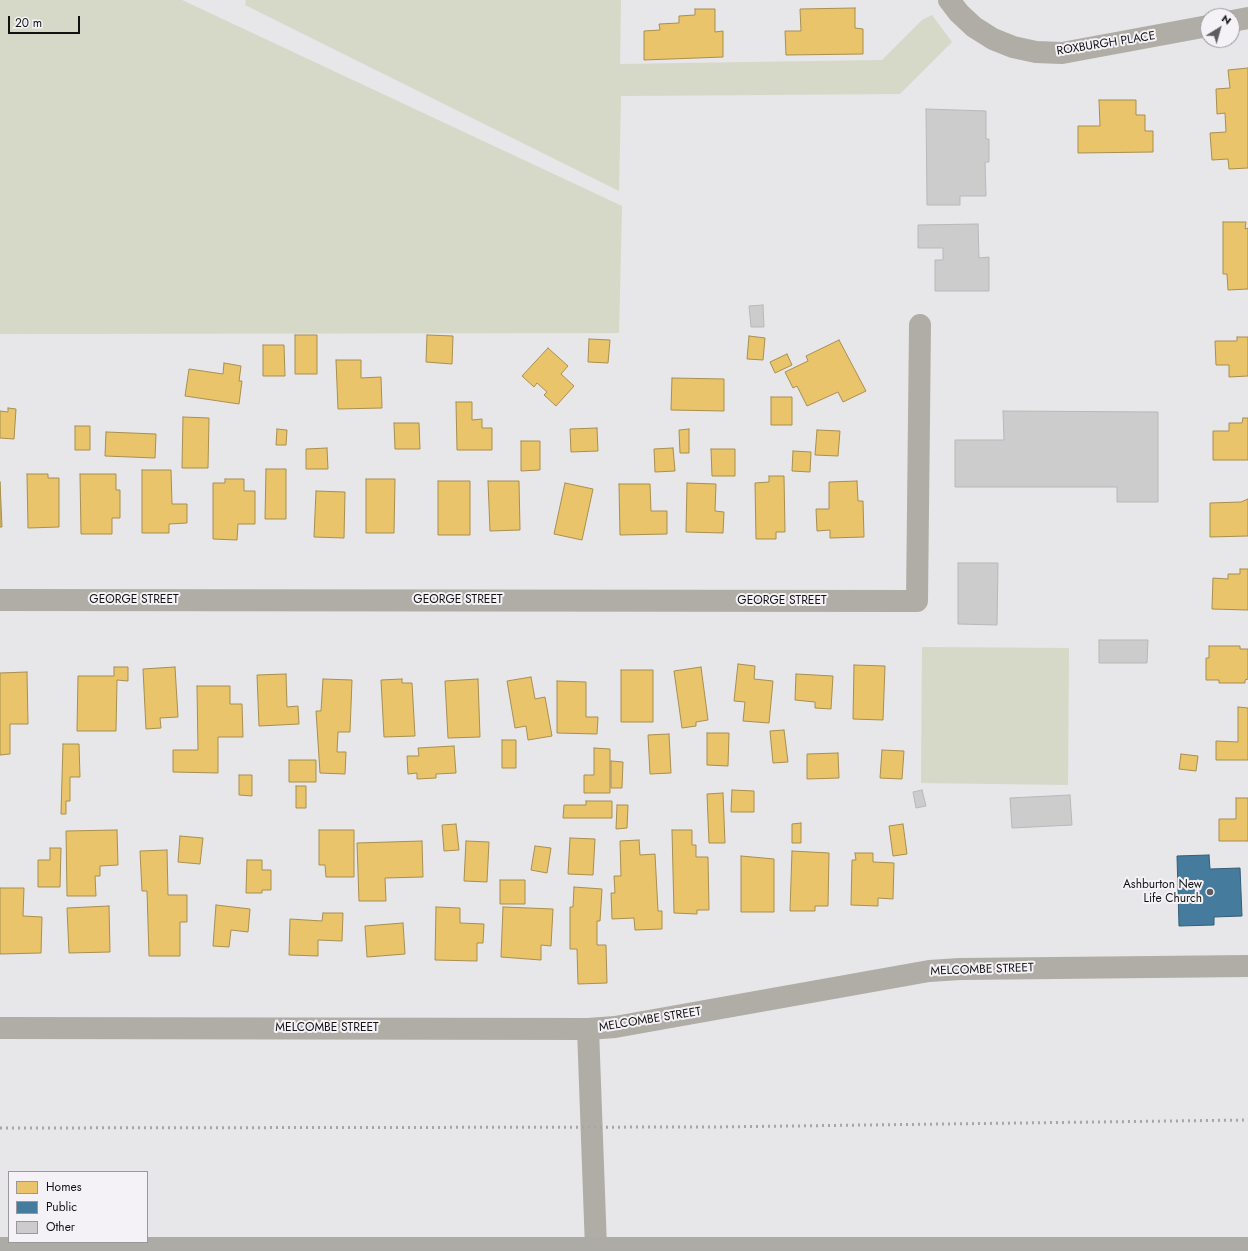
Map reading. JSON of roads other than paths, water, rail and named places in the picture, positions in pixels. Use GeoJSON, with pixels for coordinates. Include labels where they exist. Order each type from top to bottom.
{"type":"FeatureCollection","features":[{"type":"Feature","properties":{"kind":"highway"},"geometry":{"type":"LineString","coordinates":[[0,1248],[596,1248],[961,1250],[1248,1248]]}},
{"type":"Feature","properties":{"kind":"street","name":"ROXBURGH PLACE"},"geometry":{"type":"LineString","coordinates":[[949,0],[974,27],[993,39],[1013,47],[1036,52],[1062,53],[1200,27]]}},
{"type":"Feature","properties":{"kind":"street","name":"GEORGE STREET"},"geometry":{"type":"LineString","coordinates":[[0,600],[917,601],[920,325]]}},
{"type":"Feature","properties":{"kind":"street","name":"MELCOMBE STREET"},"geometry":{"type":"LineString","coordinates":[[0,1028],[588,1029],[615,1027],[929,971],[960,969],[1248,966]]}},
{"type":"Feature","properties":{"kind":"street"},"geometry":{"type":"LineString","coordinates":[[588,1029],[596,1248]]}},
{"type":"Feature","properties":{"kind":"railway"},"geometry":{"type":"LineString","coordinates":[[0,1128],[715,1127],[1248,1120]]}},
{"type":"Feature","properties":{"kind":"place","name":"Ashburton New Life Church"},"geometry":{"type":"Point","coordinates":[1210,892]}}]}
